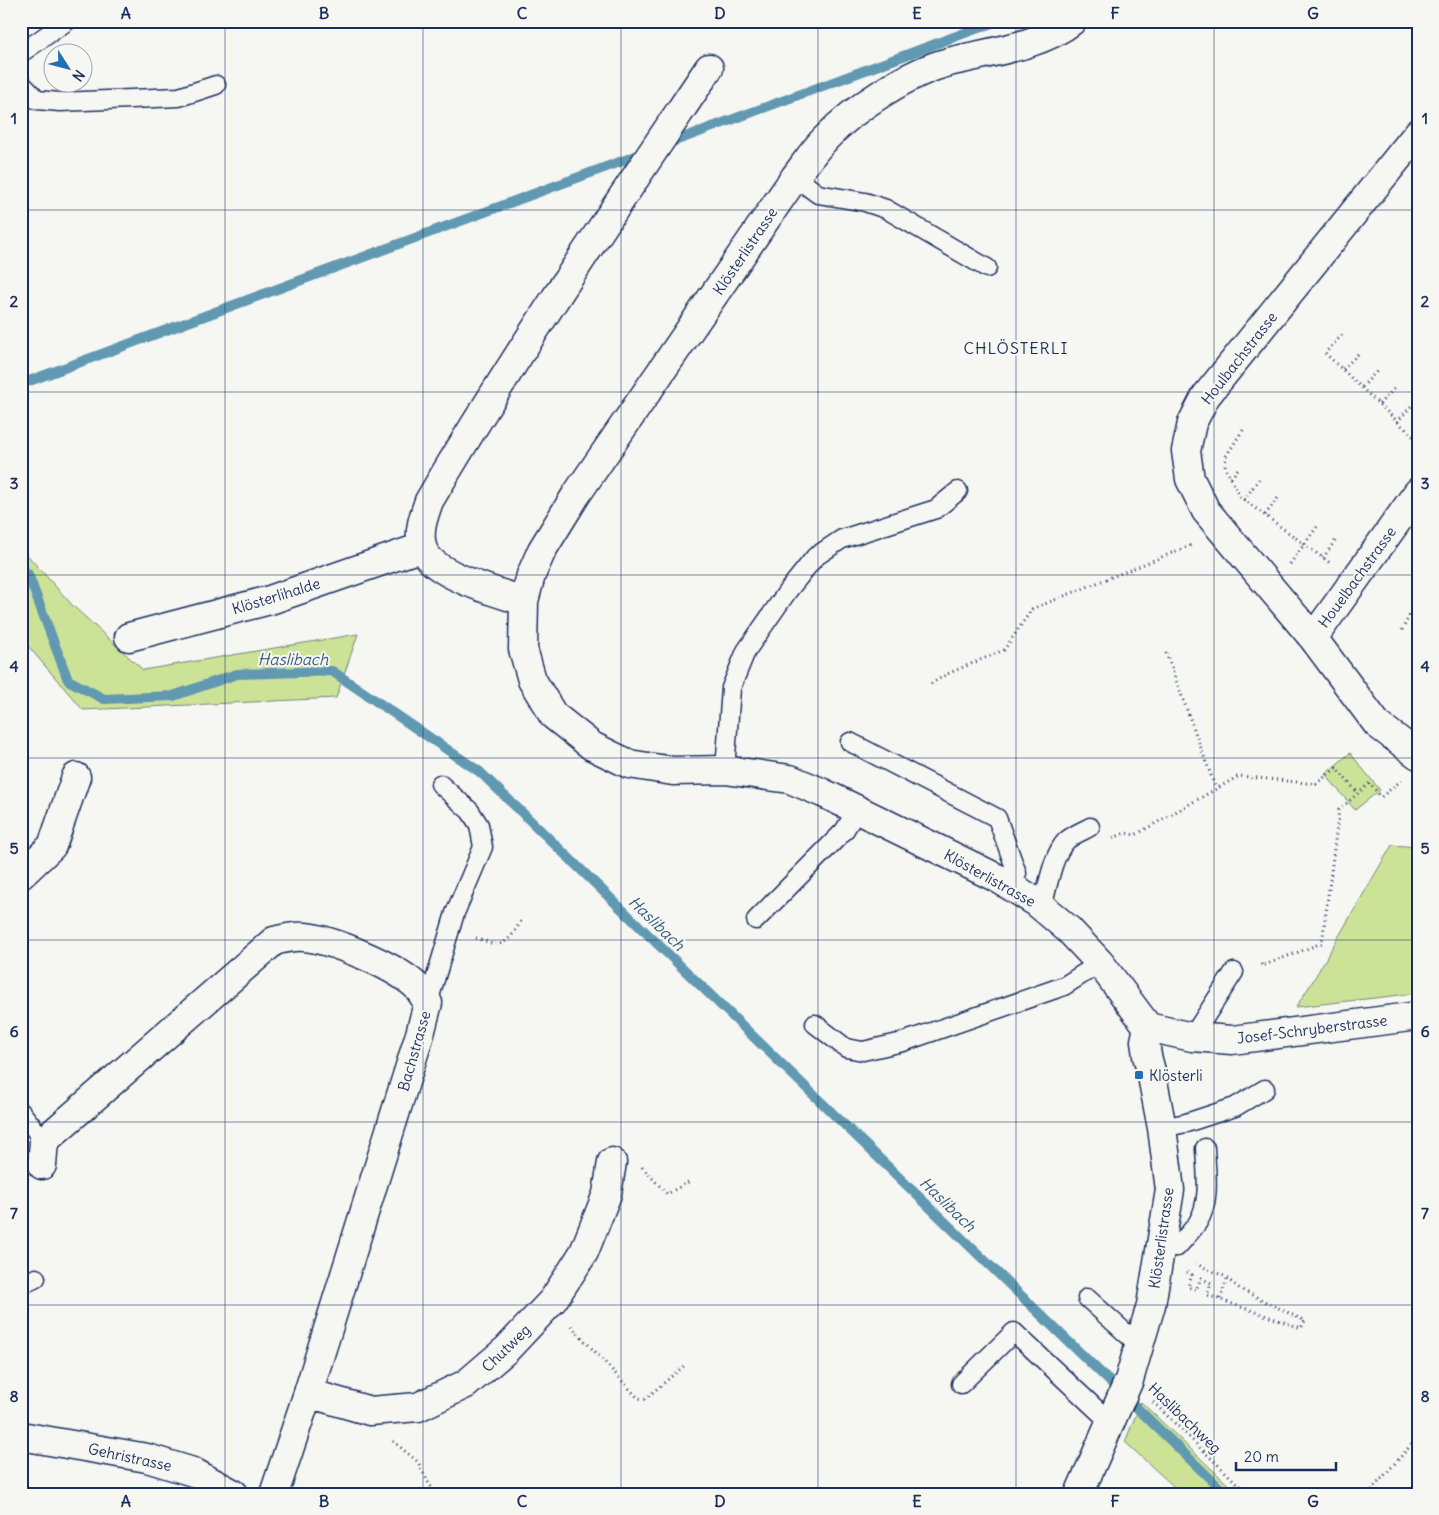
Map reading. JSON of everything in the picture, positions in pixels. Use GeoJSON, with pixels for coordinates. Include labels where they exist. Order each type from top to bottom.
{"type":"FeatureCollection","features":[{"type":"Feature","properties":{"kind":"street","name":"Klösterlistrasse"},"geometry":{"type":"LineString","coordinates":[[1072,21],[1045,37],[995,52],[948,62],[922,72],[866,104],[827,137],[795,177],[581,488],[550,537],[531,574],[524,601],[523,649],[532,680],[554,715],[592,746],[629,764],[673,770],[725,770],[790,779],[817,790],[1010,886],[1042,907],[1069,930],[1100,963],[1148,1027],[1145,1041],[1147,1056],[1152,1071],[1162,1128],[1170,1190],[1151,1304],[1139,1346],[1127,1383],[1079,1494]]}},
{"type":"Feature","properties":{"kind":"street"},"geometry":{"type":"LineString","coordinates":[[524,601],[458,578],[434,564],[422,547],[421,524],[429,501],[468,434],[589,246],[709,68]]}},
{"type":"Feature","properties":{"kind":"street","name":"Houlbachstrasse"},"geometry":{"type":"LineString","coordinates":[[1411,766],[1377,724],[1314,638],[1206,511],[1190,479],[1186,451],[1192,423],[1206,396],[1418,133]]}},
{"type":"Feature","properties":{"kind":"street","name":"Houelbachstrasse"},"geometry":{"type":"LineString","coordinates":[[1314,638],[1418,492]]}},
{"type":"Feature","properties":{"kind":"street","name":"Klösterlihalde"},"geometry":{"type":"LineString","coordinates":[[129,636],[270,600],[422,547]]}},
{"type":"Feature","properties":{"kind":"street"},"geometry":{"type":"LineString","coordinates":[[21,875],[52,846],[76,777]]}},
{"type":"Feature","properties":{"kind":"street","name":"Bachstrasse"},"geometry":{"type":"LineString","coordinates":[[43,1153],[274,941],[291,937],[306,937],[364,956],[404,976],[416,986],[428,1003],[308,1393],[274,1494]]}},
{"type":"Feature","properties":{"kind":"street","name":"Josef-Schryberstrasse"},"geometry":{"type":"LineString","coordinates":[[1148,1027],[1192,1037],[1232,1040],[1418,1016]]}},
{"type":"Feature","properties":{"kind":"street","name":"Chutweg"},"geometry":{"type":"LineString","coordinates":[[308,1393],[370,1411],[418,1407],[466,1384],[507,1349],[553,1300],[584,1252],[607,1194],[612,1162]]}},
{"type":"Feature","properties":{"kind":"street","name":"Gehristrasse"},"geometry":{"type":"LineString","coordinates":[[21,1436],[147,1458],[192,1472],[234,1494]]}},
{"type":"Feature","properties":{"kind":"lane"},"geometry":{"type":"LineString","coordinates":[[21,53],[66,21]]}},
{"type":"Feature","properties":{"kind":"lane"},"geometry":{"type":"LineString","coordinates":[[21,84],[37,100],[60,102],[178,97],[216,86]]}},
{"type":"Feature","properties":{"kind":"lane"},"geometry":{"type":"LineString","coordinates":[[795,177],[818,194],[865,202],[886,209],[987,268]]}},
{"type":"Feature","properties":{"kind":"lane"},"geometry":{"type":"LineString","coordinates":[[725,770],[730,688],[746,651],[787,592],[815,557],[842,539],[936,509],[958,491]]}},
{"type":"Feature","properties":{"kind":"lane"},"geometry":{"type":"LineString","coordinates":[[850,742],[998,818],[1017,874],[1010,886]]}},
{"type":"Feature","properties":{"kind":"lane"},"geometry":{"type":"LineString","coordinates":[[428,1003],[455,913],[483,847],[479,825],[470,811],[440,784]]}},
{"type":"Feature","properties":{"kind":"lane"},"geometry":{"type":"LineString","coordinates":[[756,920],[844,831],[857,810]]}},
{"type":"Feature","properties":{"kind":"lane"},"geometry":{"type":"LineString","coordinates":[[1042,907],[1049,878],[1060,850],[1068,839],[1090,828]]}},
{"type":"Feature","properties":{"kind":"lane"},"geometry":{"type":"LineString","coordinates":[[815,1024],[846,1048],[863,1051],[902,1042],[1064,986],[1100,963]]}},
{"type":"Feature","properties":{"kind":"lane"},"geometry":{"type":"LineString","coordinates":[[1192,1037],[1234,972]]}},
{"type":"Feature","properties":{"kind":"lane"},"geometry":{"type":"LineString","coordinates":[[1162,1128],[1186,1123],[1235,1107],[1265,1089]]}},
{"type":"Feature","properties":{"kind":"lane"},"geometry":{"type":"LineString","coordinates":[[21,1112],[43,1153]]}},
{"type":"Feature","properties":{"kind":"lane"},"geometry":{"type":"LineString","coordinates":[[1161,1247],[1177,1246],[1198,1222],[1207,1191],[1205,1148]]}},
{"type":"Feature","properties":{"kind":"lane"},"geometry":{"type":"LineString","coordinates":[[1087,1298],[1139,1346]]}},
{"type":"Feature","properties":{"kind":"lane"},"geometry":{"type":"LineString","coordinates":[[961,1384],[1014,1332],[1111,1419]]}},
{"type":"Feature","properties":{"kind":"path"},"geometry":{"type":"LineString","coordinates":[[1342,335],[1325,352],[1417,439]]}},
{"type":"Feature","properties":{"kind":"path"},"geometry":{"type":"LineString","coordinates":[[1343,369],[1360,352]]}},
{"type":"Feature","properties":{"kind":"path"},"geometry":{"type":"LineString","coordinates":[[1362,387],[1378,370]]}},
{"type":"Feature","properties":{"kind":"path"},"geometry":{"type":"LineString","coordinates":[[1379,404],[1396,387]]}},
{"type":"Feature","properties":{"kind":"path"},"geometry":{"type":"LineString","coordinates":[[1398,422],[1414,404]]}},
{"type":"Feature","properties":{"kind":"path"},"geometry":{"type":"LineString","coordinates":[[1243,430],[1226,456],[1225,467],[1240,497],[1324,559],[1338,538]]}},
{"type":"Feature","properties":{"kind":"path"},"geometry":{"type":"LineString","coordinates":[[1231,479],[1240,466]]}},
{"type":"Feature","properties":{"kind":"path"},"geometry":{"type":"LineString","coordinates":[[1244,500],[1259,479]]}},
{"type":"Feature","properties":{"kind":"path"},"geometry":{"type":"LineString","coordinates":[[1265,515],[1280,495]]}},
{"type":"Feature","properties":{"kind":"path"},"geometry":{"type":"LineString","coordinates":[[931,684],[947,674],[1004,650],[1032,609],[1196,543],[1217,524]]}},
{"type":"Feature","properties":{"kind":"path"},"geometry":{"type":"LineString","coordinates":[[1272,589],[1319,524]]}},
{"type":"Feature","properties":{"kind":"path"},"geometry":{"type":"LineString","coordinates":[[1402,630],[1418,599]]}},
{"type":"Feature","properties":{"kind":"path"},"geometry":{"type":"LineString","coordinates":[[1166,653],[1216,789]]}},
{"type":"Feature","properties":{"kind":"path"},"geometry":{"type":"LineString","coordinates":[[1274,961],[1322,942],[1340,810],[1370,783],[1381,797],[1411,766]]}},
{"type":"Feature","properties":{"kind":"path"},"geometry":{"type":"LineString","coordinates":[[1090,828],[1097,845],[1125,834],[1135,835],[1239,776],[1316,784],[1336,768],[1358,793]]}},
{"type":"Feature","properties":{"kind":"path"},"geometry":{"type":"LineString","coordinates":[[480,938],[495,944],[503,942],[512,935],[522,919]]}},
{"type":"Feature","properties":{"kind":"path"},"geometry":{"type":"LineString","coordinates":[[647,1172],[667,1194],[690,1181]]}},
{"type":"Feature","properties":{"kind":"path"},"geometry":{"type":"LineString","coordinates":[[1156,1276],[1179,1285],[1186,1271],[1192,1275],[1188,1287],[1196,1290],[1201,1278],[1211,1283],[1207,1295],[1301,1328],[1305,1322],[1240,1289],[1227,1279],[1193,1263]]}},
{"type":"Feature","properties":{"kind":"path"},"geometry":{"type":"LineString","coordinates":[[1220,1299],[1227,1279]]}},
{"type":"Feature","properties":{"kind":"path"},"geometry":{"type":"LineString","coordinates":[[575,1330],[638,1398],[645,1398],[684,1366]]}},
{"type":"Feature","properties":{"kind":"path","name":"Haslibachweg"},"geometry":{"type":"LineString","coordinates":[[1127,1383],[1248,1494]]}},
{"type":"Feature","properties":{"kind":"path"},"geometry":{"type":"LineString","coordinates":[[388,1435],[392,1441],[418,1462],[429,1484],[437,1494]]}},
{"type":"Feature","properties":{"kind":"path"},"geometry":{"type":"LineString","coordinates":[[1368,1494],[1418,1437]]}},
{"type":"Feature","properties":{"kind":"green space"},"geometry":{"type":"Polygon","coordinates":[[[21,548],[73,606],[143,670],[358,634],[336,698],[83,710],[21,638],[21,548]]]}},
{"type":"Feature","properties":{"kind":"green space"},"geometry":{"type":"Polygon","coordinates":[[[1350,753],[1380,790],[1355,810],[1325,774],[1350,753]]]}},
{"type":"Feature","properties":{"kind":"green space"},"geometry":{"type":"Polygon","coordinates":[[[1392,845],[1418,847],[1418,993],[1296,1007],[1311,984],[1392,845]]]}},
{"type":"Feature","properties":{"kind":"green space"},"geometry":{"type":"Polygon","coordinates":[[[1141,1402],[1238,1494],[1182,1494],[1125,1442],[1141,1402]]]}},
{"type":"Feature","properties":{"kind":"waterway"},"geometry":{"type":"LineString","coordinates":[[664,145],[997,21]]}},
{"type":"Feature","properties":{"kind":"waterway"},"geometry":{"type":"LineString","coordinates":[[21,384],[644,153]]}},
{"type":"Feature","properties":{"kind":"waterway","name":"Haslibach"},"geometry":{"type":"LineString","coordinates":[[21,568],[28,574],[68,680],[104,699],[173,696],[237,674],[332,671],[480,772],[1226,1494]]}},
{"type":"Feature","properties":{"kind":"place","name":"Klösterli"},"geometry":{"type":"Point","coordinates":[1139,1075]}},
{"type":"Feature","properties":{"kind":"district","name":"CHLÖSTERLI"},"geometry":{"type":"Point","coordinates":[1016,348]}}]}
